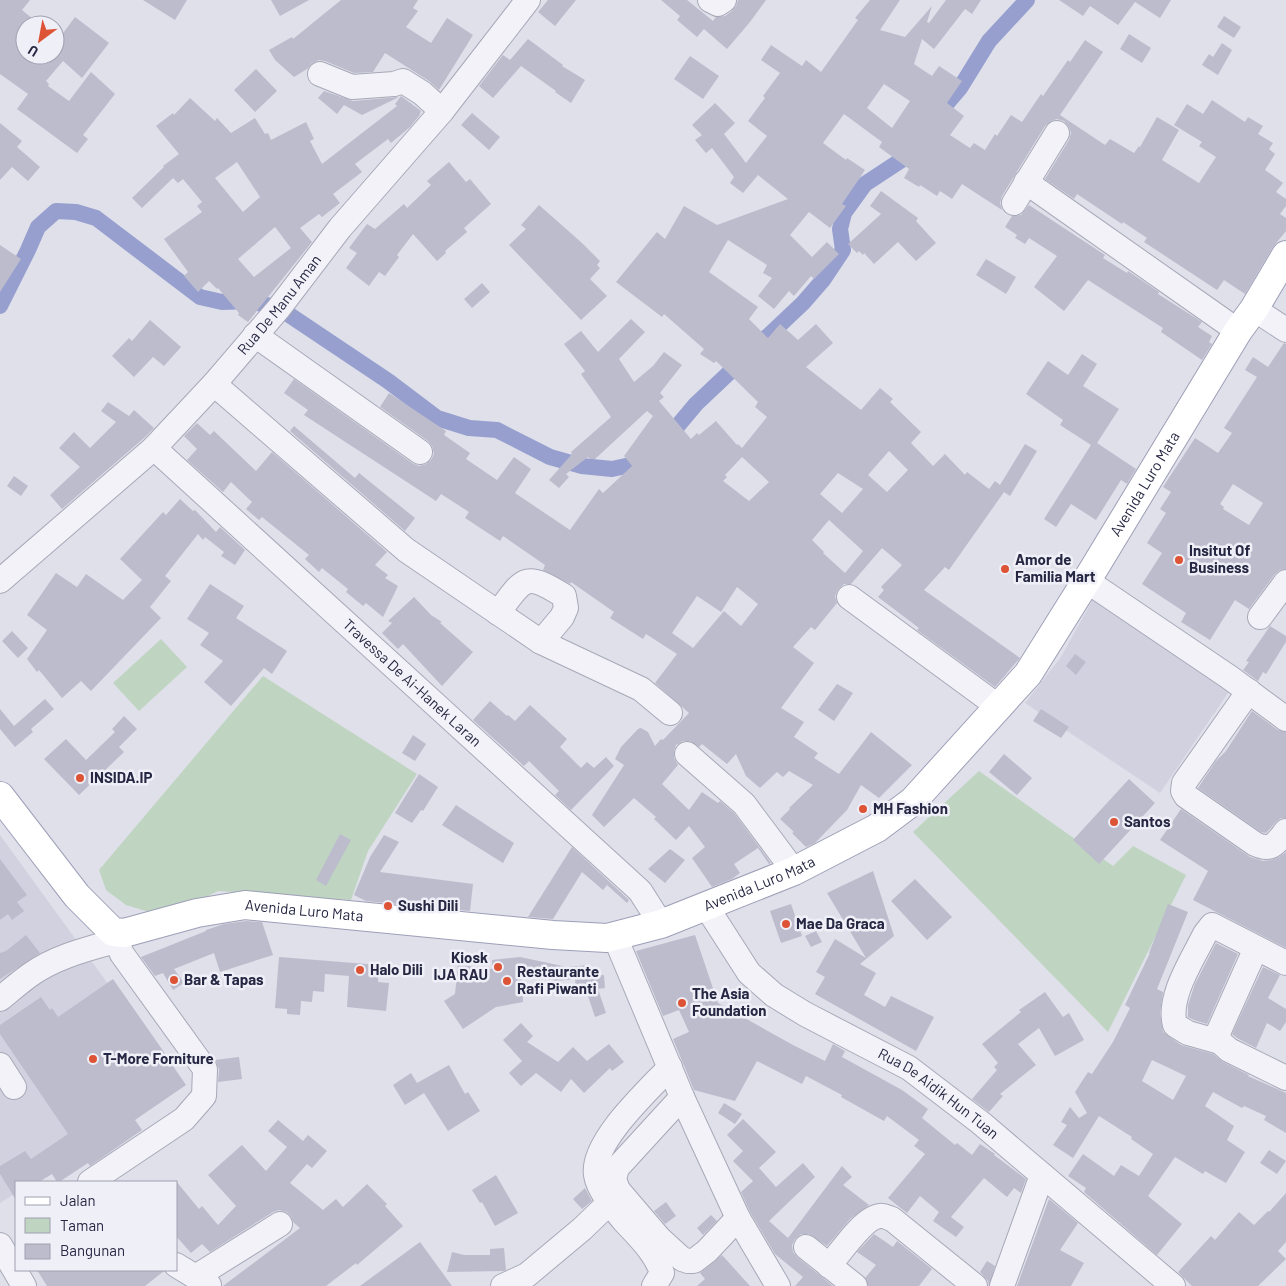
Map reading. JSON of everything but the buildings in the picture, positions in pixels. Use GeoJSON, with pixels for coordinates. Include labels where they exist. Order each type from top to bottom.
{"type":"FeatureCollection","features":[{"type":"Feature","properties":{"kind":"main road","name":"Avenida Luro Mata"},"geometry":{"type":"LineString","coordinates":[[114,937],[197,913],[245,905],[553,935],[615,937],[661,924],[794,871],[877,828],[913,801],[1028,674],[1286,256]]}},
{"type":"Feature","properties":{"kind":"main road"},"geometry":{"type":"LineString","coordinates":[[0,796],[78,896],[114,937]]}},
{"type":"Feature","properties":{"kind":"street","name":"Rua De Manu Aman"},"geometry":{"type":"LineString","coordinates":[[0,581],[154,448],[214,384],[340,228],[442,111],[528,0]]}},
{"type":"Feature","properties":{"kind":"street"},"geometry":{"type":"LineString","coordinates":[[710,0],[718,4],[724,0]]}},
{"type":"Feature","properties":{"kind":"street"},"geometry":{"type":"LineString","coordinates":[[320,74],[352,87],[403,82],[422,93],[442,111]]}},
{"type":"Feature","properties":{"kind":"street"},"geometry":{"type":"LineString","coordinates":[[1014,203],[1057,133]]}},
{"type":"Feature","properties":{"kind":"street"},"geometry":{"type":"LineString","coordinates":[[1026,182],[1238,331]]}},
{"type":"Feature","properties":{"kind":"street"},"geometry":{"type":"LineString","coordinates":[[1254,309],[1286,330]]}},
{"type":"Feature","properties":{"kind":"street"},"geometry":{"type":"LineString","coordinates":[[255,335],[420,452]]}},
{"type":"Feature","properties":{"kind":"street"},"geometry":{"type":"LineString","coordinates":[[214,384],[406,550],[541,642],[641,689],[670,713]]}},
{"type":"Feature","properties":{"kind":"street","name":"Travessa De Ai-Hanek Laran"},"geometry":{"type":"LineString","coordinates":[[154,448],[640,891],[661,924]]}},
{"type":"Feature","properties":{"kind":"street"},"geometry":{"type":"LineString","coordinates":[[498,613],[519,585],[530,580],[542,582],[564,596],[566,608],[562,617],[541,642]]}},
{"type":"Feature","properties":{"kind":"street"},"geometry":{"type":"LineString","coordinates":[[1087,581],[1286,718]]}},
{"type":"Feature","properties":{"kind":"street"},"geometry":{"type":"LineString","coordinates":[[1260,617],[1286,582]]}},
{"type":"Feature","properties":{"kind":"street"},"geometry":{"type":"LineString","coordinates":[[849,597],[999,707]]}},
{"type":"Feature","properties":{"kind":"street"},"geometry":{"type":"LineString","coordinates":[[1249,691],[1184,783],[1183,791],[1186,796],[1264,848],[1273,846],[1286,831]]}},
{"type":"Feature","properties":{"kind":"street"},"geometry":{"type":"LineString","coordinates":[[687,754],[744,804],[794,871]]}},
{"type":"Feature","properties":{"kind":"street","name":"Rua De Aidik Hun Tuan"},"geometry":{"type":"LineString","coordinates":[[706,906],[749,972],[774,995],[805,1014],[909,1068],[981,1123],[1173,1286]]}},
{"type":"Feature","properties":{"kind":"street"},"geometry":{"type":"LineString","coordinates":[[1286,963],[1212,926],[1205,934],[1175,996],[1172,1016],[1175,1025],[1188,1033],[1220,1042],[1229,1050],[1286,1078]]}},
{"type":"Feature","properties":{"kind":"street"},"geometry":{"type":"LineString","coordinates":[[0,982],[31,974],[114,937],[122,954],[205,1069],[204,1096],[184,1119],[101,1179]]}},
{"type":"Feature","properties":{"kind":"street"},"geometry":{"type":"LineString","coordinates":[[615,937],[682,1098],[738,1218],[778,1286]]}},
{"type":"Feature","properties":{"kind":"street"},"geometry":{"type":"LineString","coordinates":[[1220,1042],[1218,1033],[1256,948]]}},
{"type":"Feature","properties":{"kind":"street"},"geometry":{"type":"LineString","coordinates":[[0,999],[31,974]]}},
{"type":"Feature","properties":{"kind":"street"},"geometry":{"type":"LineString","coordinates":[[0,1065],[14,1087]]}},
{"type":"Feature","properties":{"kind":"street"},"geometry":{"type":"LineString","coordinates":[[654,1286],[662,1273],[660,1264],[609,1204],[596,1176],[597,1158],[610,1133],[670,1066]]}},
{"type":"Feature","properties":{"kind":"street"},"geometry":{"type":"LineString","coordinates":[[682,1098],[617,1168],[614,1179],[618,1190],[659,1238],[682,1259],[688,1261],[694,1261],[707,1251],[738,1218]]}},
{"type":"Feature","properties":{"kind":"street"},"geometry":{"type":"LineString","coordinates":[[1002,1286],[1042,1175]]}},
{"type":"Feature","properties":{"kind":"street"},"geometry":{"type":"LineString","coordinates":[[503,1286],[534,1269],[609,1204]]}},
{"type":"Feature","properties":{"kind":"street"},"geometry":{"type":"LineString","coordinates":[[830,1266],[862,1227],[873,1218],[881,1215],[892,1219],[975,1286]]}},
{"type":"Feature","properties":{"kind":"street"},"geometry":{"type":"LineString","coordinates":[[178,1266],[204,1281],[280,1224]]}},
{"type":"Feature","properties":{"kind":"street"},"geometry":{"type":"LineString","coordinates":[[15,1233],[0,1244],[15,1270]]}},
{"type":"Feature","properties":{"kind":"street"},"geometry":{"type":"LineString","coordinates":[[806,1247],[855,1286]]}},
{"type":"Feature","properties":{"kind":"street"},"geometry":{"type":"LineString","coordinates":[[15,1271],[24,1286]]}},
{"type":"Feature","properties":{"kind":"shaded area"},"geometry":{"type":"Polygon","coordinates":[[[1093,599],[1230,690],[1160,793],[1025,703],[1061,657],[1093,599]]]}},
{"type":"Feature","properties":{"kind":"shaded area"},"geometry":{"type":"Polygon","coordinates":[[[0,835],[180,1083],[33,1181],[15,1181],[15,1194],[0,1203],[0,835]]]}},
{"type":"Feature","properties":{"kind":"green space"},"geometry":{"type":"Polygon","coordinates":[[[161,639],[187,667],[139,711],[113,683],[161,639]]]}},
{"type":"Feature","properties":{"kind":"green space"},"geometry":{"type":"Polygon","coordinates":[[[263,676],[417,774],[368,851],[351,900],[218,891],[166,917],[126,905],[106,890],[99,870],[263,676]]]}},
{"type":"Feature","properties":{"kind":"green space"},"geometry":{"type":"Polygon","coordinates":[[[979,771],[1113,866],[1133,846],[1186,875],[1108,1032],[913,832],[979,771]]]}},
{"type":"Feature","properties":{"kind":"waterway"},"geometry":{"type":"LineString","coordinates":[[936,118],[960,88],[989,41],[1027,0]]}},
{"type":"Feature","properties":{"kind":"waterway"},"geometry":{"type":"LineString","coordinates":[[0,306],[38,227],[56,211],[76,212],[96,218],[200,297],[222,302],[250,301],[279,308],[388,381],[437,418],[469,428],[497,430],[550,457],[582,466],[612,469],[644,462],[662,449],[675,429],[696,404],[803,303],[823,280],[843,250],[840,229],[844,213],[865,184],[900,161],[915,146]]}},
{"type":"Feature","properties":{"kind":"place","name":"Insitut Of Business"},"geometry":{"type":"Point","coordinates":[1179,560]}},
{"type":"Feature","properties":{"kind":"place","name":"Amor de Familia Mart"},"geometry":{"type":"Point","coordinates":[1005,569]}},
{"type":"Feature","properties":{"kind":"place","name":"INSIDA.IP"},"geometry":{"type":"Point","coordinates":[80,778]}},
{"type":"Feature","properties":{"kind":"place","name":"MH Fashion"},"geometry":{"type":"Point","coordinates":[863,809]}},
{"type":"Feature","properties":{"kind":"place","name":"Santos"},"geometry":{"type":"Point","coordinates":[1114,822]}},
{"type":"Feature","properties":{"kind":"place","name":"Sushi Dili"},"geometry":{"type":"Point","coordinates":[388,906]}},
{"type":"Feature","properties":{"kind":"place","name":"Mae Da Graca"},"geometry":{"type":"Point","coordinates":[786,924]}},
{"type":"Feature","properties":{"kind":"place","name":"Kiosk IJA RAU"},"geometry":{"type":"Point","coordinates":[498,967]}},
{"type":"Feature","properties":{"kind":"place","name":"Halo Dili"},"geometry":{"type":"Point","coordinates":[360,970]}},
{"type":"Feature","properties":{"kind":"place","name":"Bar & Tapas"},"geometry":{"type":"Point","coordinates":[174,980]}},
{"type":"Feature","properties":{"kind":"place","name":"Restaurante Rafi Piwanti"},"geometry":{"type":"Point","coordinates":[507,981]}},
{"type":"Feature","properties":{"kind":"place","name":"The Asia Foundation"},"geometry":{"type":"Point","coordinates":[682,1003]}},
{"type":"Feature","properties":{"kind":"place","name":"T-More Forniture"},"geometry":{"type":"Point","coordinates":[93,1059]}}]}
